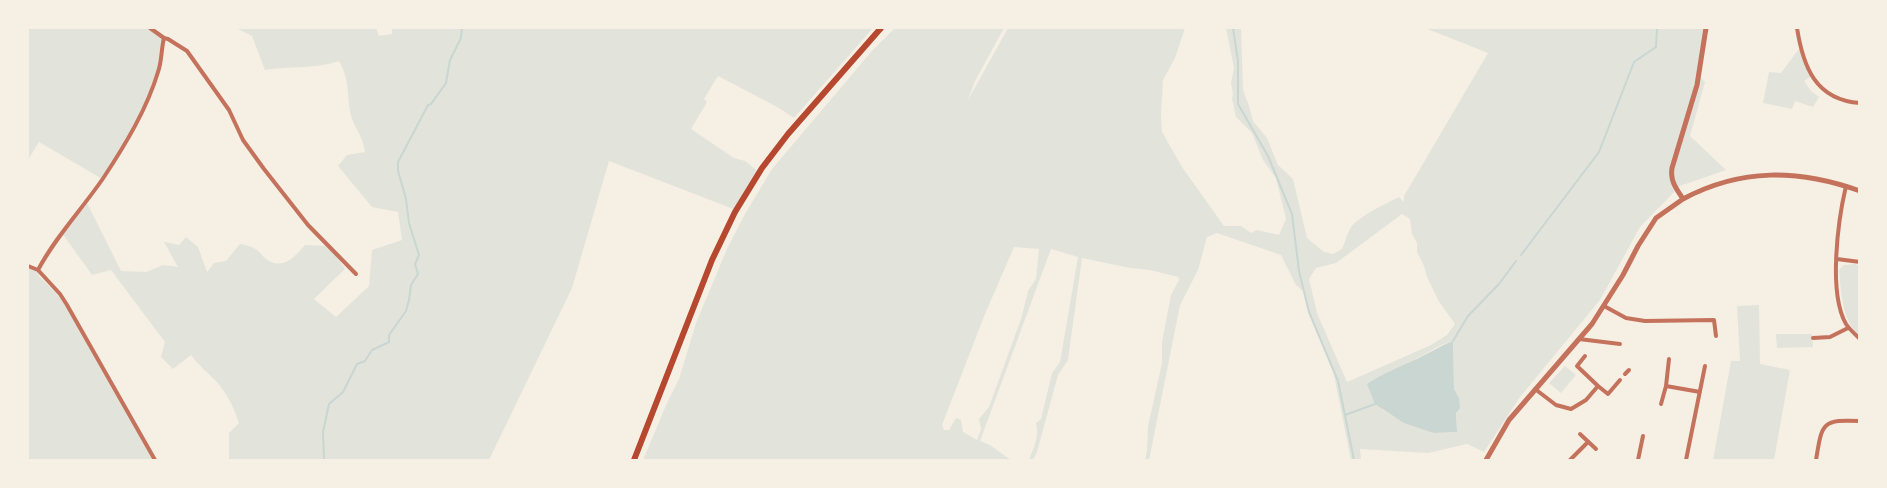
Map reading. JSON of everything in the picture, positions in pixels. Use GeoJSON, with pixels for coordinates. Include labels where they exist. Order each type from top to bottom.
{"type":"FeatureCollection","features":[{"type":"Feature","properties":{"kind":"main road"},"geometry":{"type":"LineString","coordinates":[[634,460],[712,260],[735,212],[762,168],[788,134],[881,28]]}},
{"type":"Feature","properties":{"kind":"street"},"geometry":{"type":"LineString","coordinates":[[150,28],[187,51],[229,110],[243,140],[264,170],[308,225],[356,274]]}},
{"type":"Feature","properties":{"kind":"street"},"geometry":{"type":"LineString","coordinates":[[1682,198],[1673,183],[1671,176],[1672,168],[1698,85],[1706,28]]}},
{"type":"Feature","properties":{"kind":"street"},"geometry":{"type":"LineString","coordinates":[[1797,28],[1804,60],[1816,82],[1836,98],[1850,103],[1860,103]]}},
{"type":"Feature","properties":{"kind":"street"},"geometry":{"type":"LineString","coordinates":[[38,270],[49,251],[103,177],[141,114],[158,74],[162,60],[164,38]]}},
{"type":"Feature","properties":{"kind":"street"},"geometry":{"type":"LineString","coordinates":[[1486,460],[1509,420],[1604,306],[1656,218],[1682,198],[1713,185],[1759,176],[1802,176],[1860,190]]}},
{"type":"Feature","properties":{"kind":"street"},"geometry":{"type":"LineString","coordinates":[[1846,186],[1842,203],[1836,259],[1840,303],[1848,328],[1860,339]]}},
{"type":"Feature","properties":{"kind":"street"},"geometry":{"type":"LineString","coordinates":[[1836,259],[1860,262]]}},
{"type":"Feature","properties":{"kind":"street"},"geometry":{"type":"LineString","coordinates":[[28,266],[38,270],[57,290],[67,305],[155,460]]}},
{"type":"Feature","properties":{"kind":"street"},"geometry":{"type":"LineString","coordinates":[[1604,306],[1626,318],[1645,321],[1714,320],[1716,336]]}},
{"type":"Feature","properties":{"kind":"street"},"geometry":{"type":"LineString","coordinates":[[1813,338],[1830,337],[1848,328]]}},
{"type":"Feature","properties":{"kind":"street"},"geometry":{"type":"LineString","coordinates":[[1579,338],[1620,344]]}},
{"type":"Feature","properties":{"kind":"street"},"geometry":{"type":"LineString","coordinates":[[1586,356],[1576,366],[1608,394],[1620,380]]}},
{"type":"Feature","properties":{"kind":"street"},"geometry":{"type":"LineString","coordinates":[[1661,404],[1666,386],[1669,359]]}},
{"type":"Feature","properties":{"kind":"street"},"geometry":{"type":"LineString","coordinates":[[1686,460],[1705,366]]}},
{"type":"Feature","properties":{"kind":"street"},"geometry":{"type":"LineString","coordinates":[[1625,374],[1629,370]]}},
{"type":"Feature","properties":{"kind":"street"},"geometry":{"type":"LineString","coordinates":[[1535,389],[1556,405],[1571,409],[1586,400],[1598,386]]}},
{"type":"Feature","properties":{"kind":"street"},"geometry":{"type":"LineString","coordinates":[[1666,386],[1700,392]]}},
{"type":"Feature","properties":{"kind":"street"},"geometry":{"type":"LineString","coordinates":[[1816,460],[1820,437],[1824,428],[1835,420],[1860,420]]}},
{"type":"Feature","properties":{"kind":"street"},"geometry":{"type":"LineString","coordinates":[[1580,434],[1596,449]]}},
{"type":"Feature","properties":{"kind":"street"},"geometry":{"type":"LineString","coordinates":[[1638,460],[1643,436]]}},
{"type":"Feature","properties":{"kind":"street"},"geometry":{"type":"LineString","coordinates":[[1570,460],[1588,442]]}},
{"type":"Feature","properties":{"kind":"shaded area"},"geometry":{"type":"Polygon","coordinates":[[[28,28],[150,28],[164,38],[156,76],[149,94],[104,180],[39,142],[28,160],[28,28]]]}},
{"type":"Feature","properties":{"kind":"shaded area"},"geometry":{"type":"Polygon","coordinates":[[[236,28],[376,28],[379,36],[392,34],[392,28],[873,28],[794,118],[718,76],[704,99],[707,102],[691,129],[734,158],[745,161],[759,172],[736,210],[609,161],[572,288],[489,460],[229,460],[229,433],[239,423],[224,391],[191,355],[173,369],[161,357],[165,342],[111,270],[92,275],[62,233],[86,201],[121,271],[146,272],[163,265],[178,267],[164,242],[179,245],[186,237],[198,247],[207,272],[214,263],[226,261],[240,244],[253,248],[266,259],[277,264],[288,261],[305,245],[330,246],[345,269],[314,299],[336,317],[369,286],[372,250],[402,240],[398,212],[372,207],[338,166],[347,155],[365,152],[350,112],[347,83],[343,68],[339,61],[322,65],[265,70],[252,36],[236,28]]]}},
{"type":"Feature","properties":{"kind":"shaded area"},"geometry":{"type":"Polygon","coordinates":[[[895,28],[1004,28],[975,81],[968,100],[1008,28],[1185,28],[1175,58],[1163,80],[1162,132],[1182,167],[1224,226],[1241,226],[1251,233],[1257,230],[1279,235],[1286,219],[1276,178],[1263,160],[1252,133],[1236,117],[1232,99],[1231,83],[1234,68],[1226,28],[1241,28],[1243,90],[1253,121],[1267,138],[1278,165],[1293,179],[1307,238],[1324,252],[1333,254],[1342,249],[1351,227],[1360,219],[1399,197],[1404,202],[1404,196],[1488,53],[1425,28],[1706,28],[1699,76],[1705,82],[1690,136],[1726,170],[1680,186],[1640,227],[1600,300],[1520,397],[1484,452],[1467,444],[1428,453],[1360,449],[1361,460],[1351,460],[1332,365],[1309,312],[1304,292],[1296,285],[1281,255],[1217,233],[1207,237],[1198,270],[1180,305],[1149,460],[1145,460],[1148,426],[1162,363],[1162,342],[1171,295],[1179,280],[1178,277],[1150,270],[1130,268],[1082,258],[1068,360],[1058,375],[1037,452],[1033,460],[1029,460],[1037,438],[1036,423],[1041,419],[1052,373],[1060,362],[1078,257],[1051,249],[980,441],[990,445],[1011,460],[643,460],[679,379],[696,323],[727,249],[745,214],[772,169],[871,52],[895,28]],[[1402,214],[1336,263],[1316,268],[1309,279],[1317,313],[1347,382],[1431,345],[1447,335],[1455,324],[1438,300],[1427,277],[1417,252],[1417,243],[1412,234],[1410,219],[1402,214]],[[1014,247],[985,314],[942,425],[944,430],[949,430],[956,418],[961,420],[963,432],[977,440],[981,429],[979,419],[989,407],[1022,316],[1028,291],[1036,279],[1039,249],[1014,247]],[[1453,341],[1441,345],[1416,359],[1382,409],[1434,433],[1457,432],[1456,412],[1459,398],[1454,389],[1453,341]]]}},
{"type":"Feature","properties":{"kind":"shaded area"},"geometry":{"type":"Polygon","coordinates":[[[1801,46],[1812,76],[1804,81],[1811,91],[1819,97],[1813,107],[1795,101],[1792,109],[1763,103],[1769,72],[1781,73],[1801,46]]]}},
{"type":"Feature","properties":{"kind":"shaded area"},"geometry":{"type":"Polygon","coordinates":[[[1844,265],[1859,265],[1859,336],[1853,329],[1846,314],[1839,270],[1844,265]]]}},
{"type":"Feature","properties":{"kind":"shaded area"},"geometry":{"type":"Polygon","coordinates":[[[28,266],[38,270],[39,276],[56,293],[66,307],[155,460],[28,460],[28,266]]]}},
{"type":"Feature","properties":{"kind":"shaded area"},"geometry":{"type":"Polygon","coordinates":[[[1759,305],[1760,364],[1790,370],[1774,460],[1713,460],[1731,361],[1740,361],[1737,306],[1759,305]]]}},
{"type":"Feature","properties":{"kind":"shaded area"},"geometry":{"type":"Polygon","coordinates":[[[1776,334],[1812,334],[1813,347],[1777,348],[1776,334]]]}},
{"type":"Feature","properties":{"kind":"shaded area"},"geometry":{"type":"Polygon","coordinates":[[[1453,341],[1454,389],[1459,398],[1460,408],[1456,413],[1457,432],[1434,433],[1404,423],[1375,404],[1367,384],[1453,341]]]}},
{"type":"Feature","properties":{"kind":"shaded area"},"geometry":{"type":"Polygon","coordinates":[[[1565,366],[1576,375],[1561,393],[1549,383],[1565,366]]]}},
{"type":"Feature","properties":{"kind":"waterway"},"geometry":{"type":"LineString","coordinates":[[324,460],[323,432],[329,404],[343,392],[357,364],[365,361],[372,350],[389,342],[389,335],[406,311],[411,285],[418,274],[415,264],[419,255],[409,223],[406,199],[398,171],[398,162],[428,105],[431,104],[446,83],[450,60],[461,38],[462,28]]}},
{"type":"Feature","properties":{"kind":"waterway"},"geometry":{"type":"LineString","coordinates":[[1233,28],[1238,61],[1238,104],[1268,156],[1292,214],[1299,271],[1309,312],[1338,381],[1354,460]]}},
{"type":"Feature","properties":{"kind":"waterway"},"geometry":{"type":"LineString","coordinates":[[1521,255],[1599,152],[1634,62],[1656,47],[1657,28]]}},
{"type":"Feature","properties":{"kind":"waterway"},"geometry":{"type":"LineString","coordinates":[[1453,341],[1468,316],[1499,284],[1516,261]]}},
{"type":"Feature","properties":{"kind":"waterway"},"geometry":{"type":"LineString","coordinates":[[1345,415],[1375,404]]}}]}
